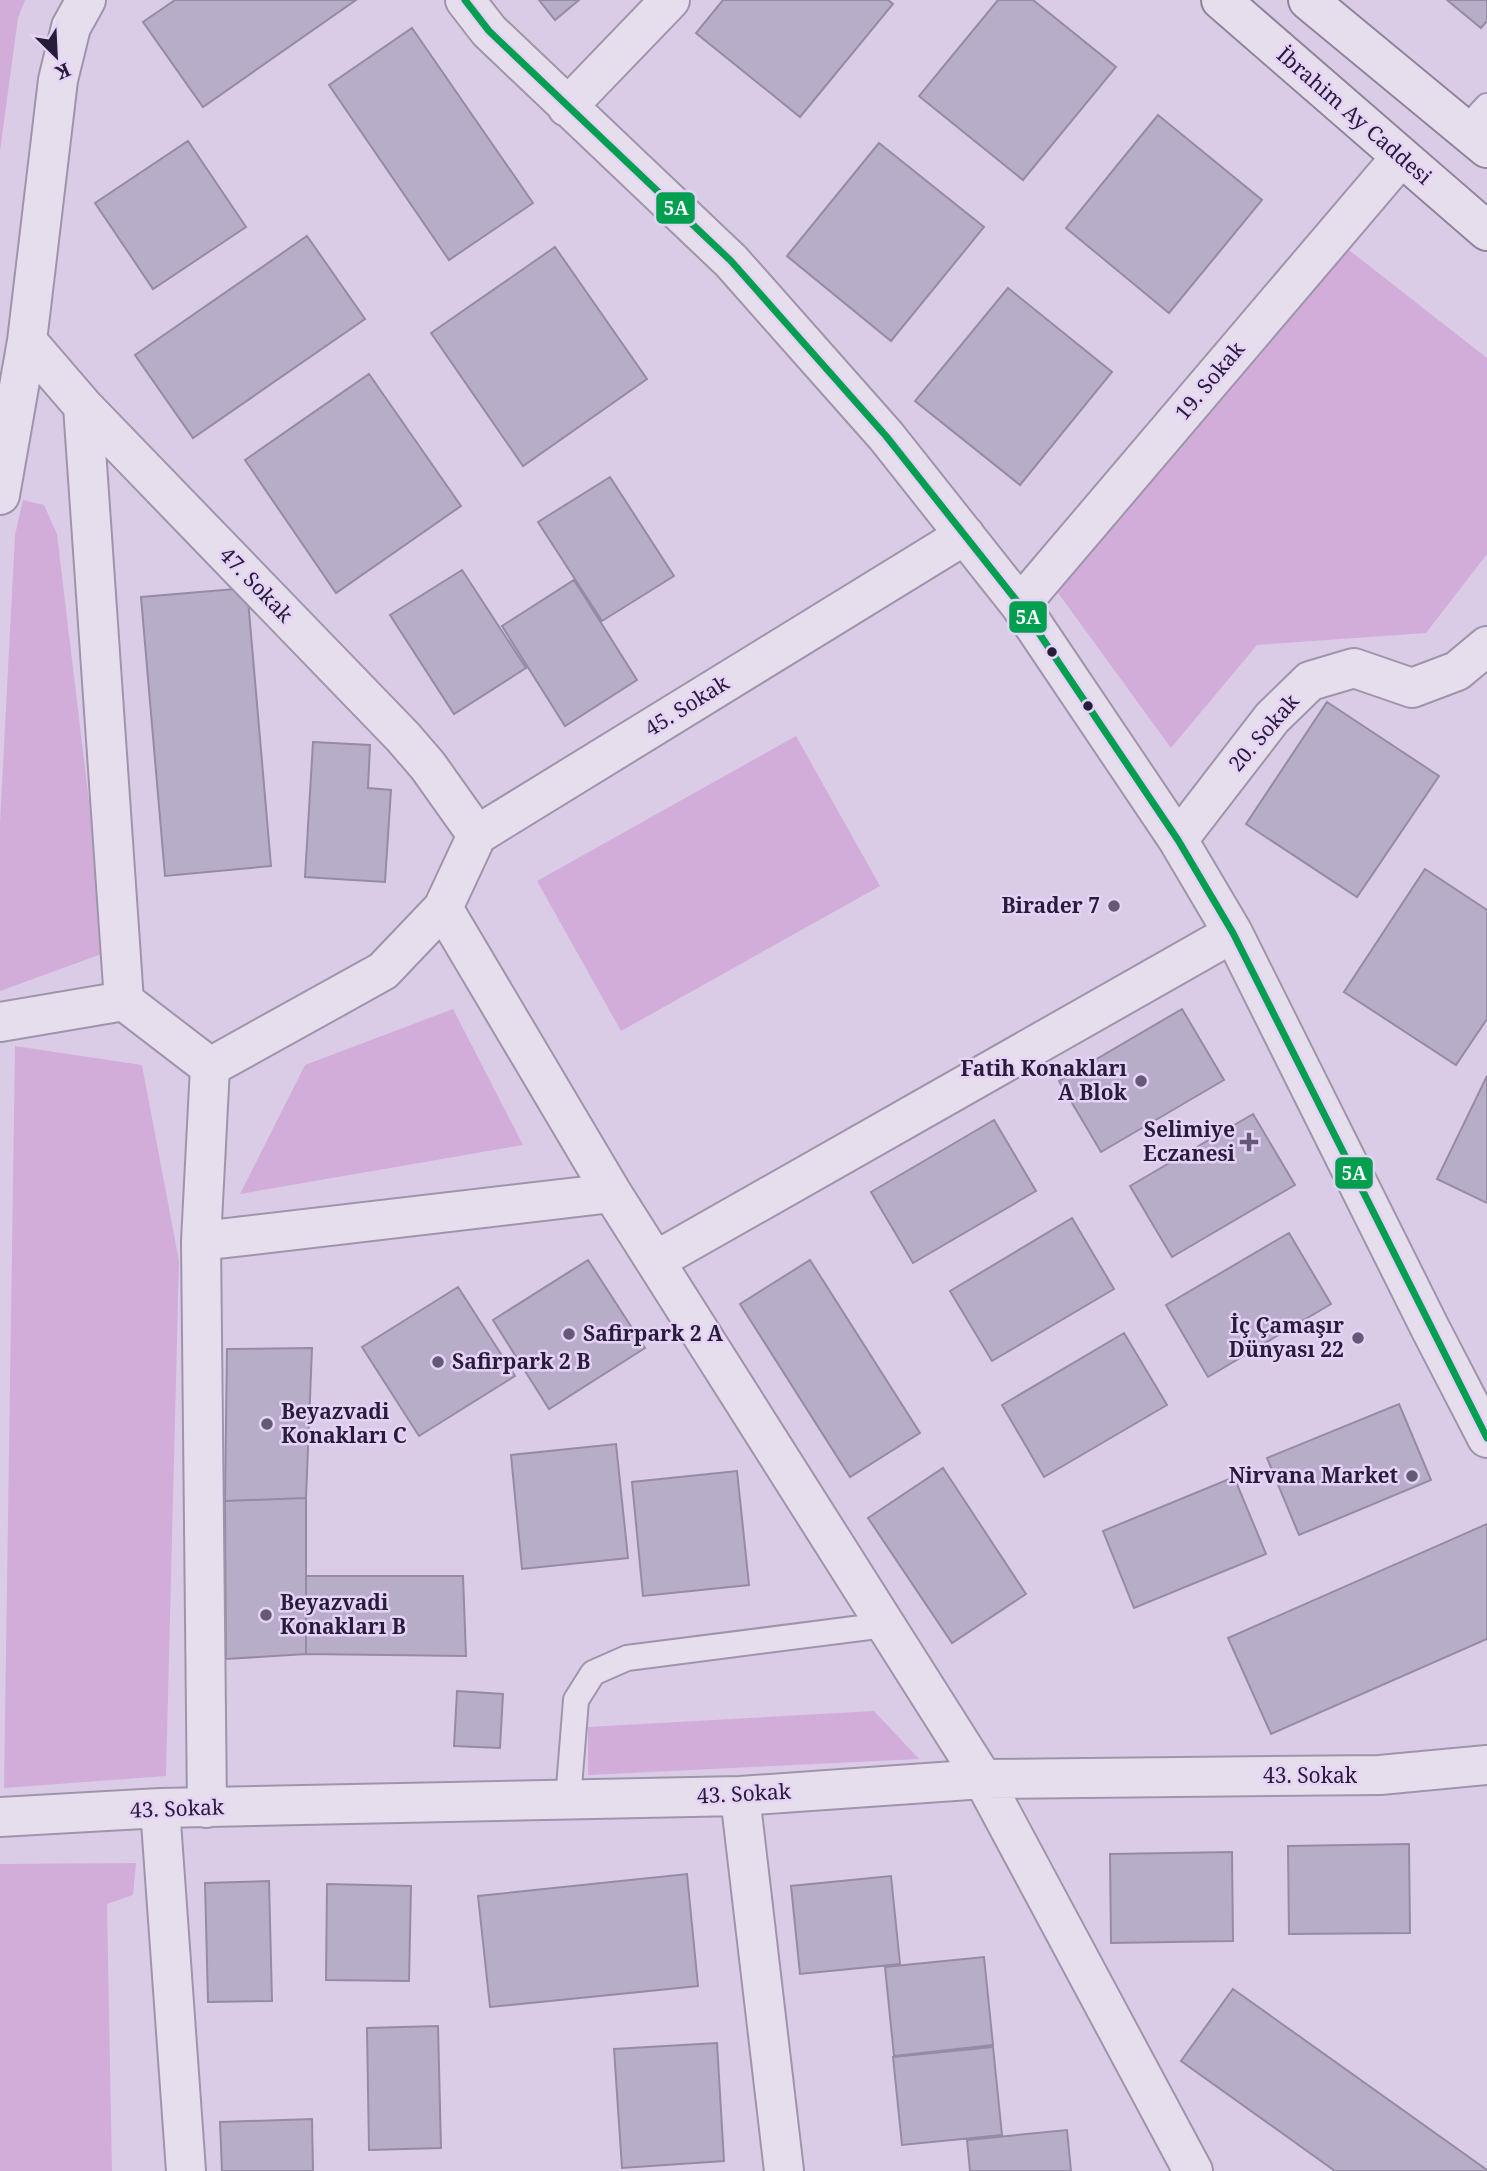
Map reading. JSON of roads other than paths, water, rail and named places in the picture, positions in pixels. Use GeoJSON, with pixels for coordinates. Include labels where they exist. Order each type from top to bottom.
{"type":"FeatureCollection","features":[{"type":"Feature","properties":{"kind":"street"},"geometry":{"type":"LineString","coordinates":[[0,495],[27,341],[58,80],[71,27],[86,0]]}},
{"type":"Feature","properties":{"kind":"street"},"geometry":{"type":"LineString","coordinates":[[465,0],[489,31],[731,261],[886,436],[1020,606],[1178,840],[1233,933],[1487,1437]]}},
{"type":"Feature","properties":{"kind":"street"},"geometry":{"type":"LineString","coordinates":[[567,107],[670,0]]}},
{"type":"Feature","properties":{"kind":"street","name":"İbrahim Ay Caddesi"},"geometry":{"type":"LineString","coordinates":[[1221,0],[1487,231]]}},
{"type":"Feature","properties":{"kind":"street"},"geometry":{"type":"LineString","coordinates":[[1308,0],[1480,128]]}},
{"type":"Feature","properties":{"kind":"street","name":"19. Sokak"},"geometry":{"type":"LineString","coordinates":[[1020,606],[1401,157]]}},
{"type":"Feature","properties":{"kind":"street","name":"47. Sokak"},"geometry":{"type":"LineString","coordinates":[[27,341],[83,406],[403,737],[428,766],[477,835]]}},
{"type":"Feature","properties":{"kind":"street"},"geometry":{"type":"LineString","coordinates":[[83,406],[124,1001]]}},
{"type":"Feature","properties":{"kind":"street","name":"45. Sokak"},"geometry":{"type":"LineString","coordinates":[[477,835],[965,535]]}},
{"type":"Feature","properties":{"kind":"street","name":"20. Sokak"},"geometry":{"type":"LineString","coordinates":[[1178,840],[1272,718],[1310,681],[1354,668],[1412,688],[1457,671],[1487,646]]}},
{"type":"Feature","properties":{"kind":"street"},"geometry":{"type":"LineString","coordinates":[[210,1067],[383,971],[443,908],[477,835]]}},
{"type":"Feature","properties":{"kind":"street"},"geometry":{"type":"LineString","coordinates":[[443,908],[612,1193],[983,1779],[1193,2171]]}},
{"type":"Feature","properties":{"kind":"street"},"geometry":{"type":"LineString","coordinates":[[655,1262],[1233,933]]}},
{"type":"Feature","properties":{"kind":"street"},"geometry":{"type":"LineString","coordinates":[[0,1022],[124,1001],[210,1067]]}},
{"type":"Feature","properties":{"kind":"street"},"geometry":{"type":"LineString","coordinates":[[207,1808],[201,1241],[210,1067]]}},
{"type":"Feature","properties":{"kind":"street"},"geometry":{"type":"LineString","coordinates":[[201,1241],[612,1193]]}},
{"type":"Feature","properties":{"kind":"street","name":"43. Sokak"},"geometry":{"type":"LineString","coordinates":[[0,1817],[160,1808],[740,1796],[983,1779],[1380,1775],[1487,1765]]}},
{"type":"Feature","properties":{"kind":"street"},"geometry":{"type":"LineString","coordinates":[[740,1796],[783,2171]]}},
{"type":"Feature","properties":{"kind":"street"},"geometry":{"type":"LineString","coordinates":[[160,1808],[186,2171]]}},
{"type":"Feature","properties":{"kind":"lane"},"geometry":{"type":"LineString","coordinates":[[568,1800],[576,1700],[593,1673],[627,1658],[885,1625]]}},
{"type":"Feature","properties":{"kind":"place","name":"Birader 7"},"geometry":{"type":"Point","coordinates":[1114,906]}},
{"type":"Feature","properties":{"kind":"place","name":"Fatih Konakları A Blok"},"geometry":{"type":"Point","coordinates":[1141,1081]}},
{"type":"Feature","properties":{"kind":"place","name":"Selimiye Eczanesi"},"geometry":{"type":"Point","coordinates":[1249,1142]}},
{"type":"Feature","properties":{"kind":"place","name":"Safirpark 2 A"},"geometry":{"type":"Point","coordinates":[569,1334]}},
{"type":"Feature","properties":{"kind":"place","name":"İç Çamaşır Dünyası 22"},"geometry":{"type":"Point","coordinates":[1358,1338]}},
{"type":"Feature","properties":{"kind":"place","name":"Safirpark 2 B"},"geometry":{"type":"Point","coordinates":[438,1362]}},
{"type":"Feature","properties":{"kind":"place","name":"Beyazvadi Konakları C"},"geometry":{"type":"Point","coordinates":[267,1424]}},
{"type":"Feature","properties":{"kind":"place","name":"Nirvana Market"},"geometry":{"type":"Point","coordinates":[1412,1476]}},
{"type":"Feature","properties":{"kind":"place","name":"Beyazvadi Konakları B"},"geometry":{"type":"Point","coordinates":[266,1615]}}]}
